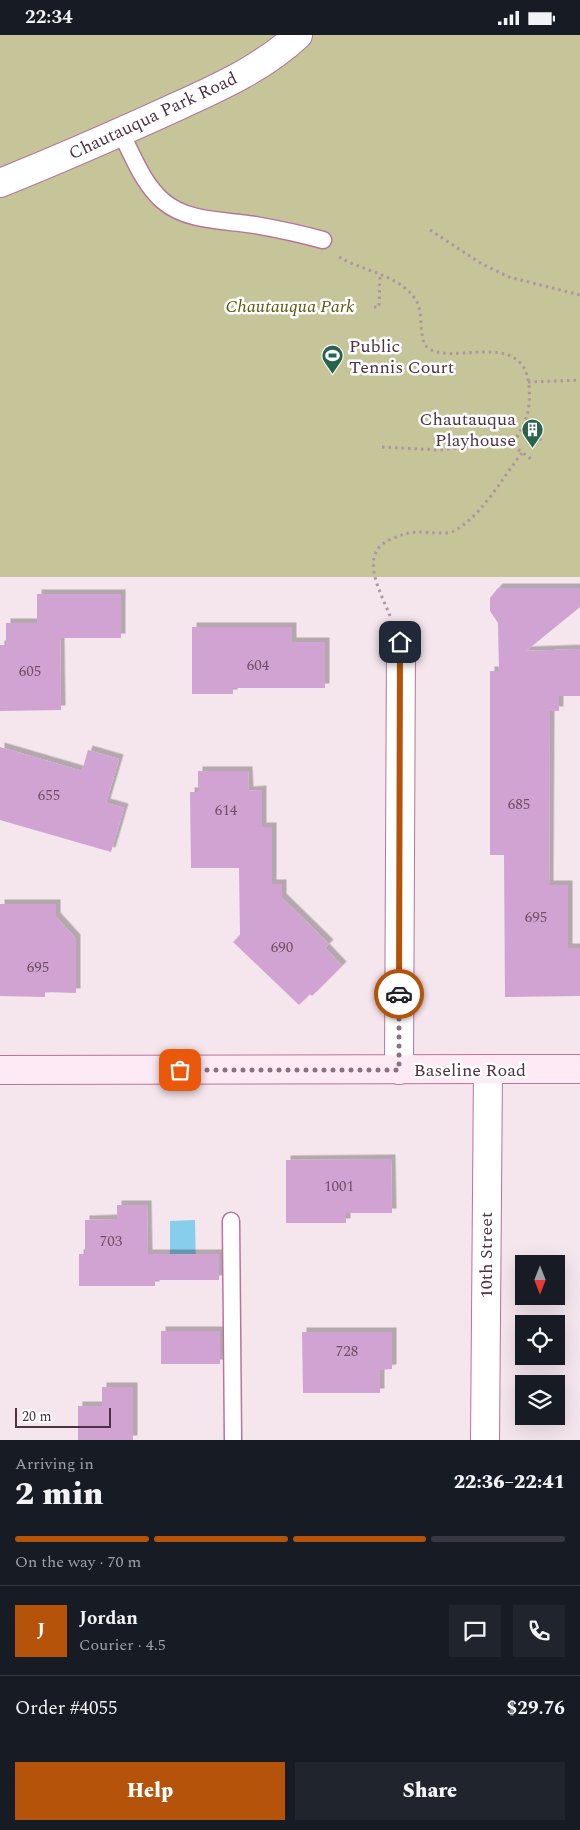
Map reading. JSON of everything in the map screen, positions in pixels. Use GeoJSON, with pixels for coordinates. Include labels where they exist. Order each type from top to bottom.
{"type":"FeatureCollection","features":[{"type":"Feature","properties":{"kind":"street","name":"Chautauqua Park Road"},"geometry":{"type":"LineString","coordinates":[[0,183],[121,133],[239,77],[298,35]]}},
{"type":"Feature","properties":{"kind":"street"},"geometry":{"type":"LineString","coordinates":[[399,1070],[400,642]]}},
{"type":"Feature","properties":{"kind":"street","name":"Baseline Road"},"geometry":{"type":"LineString","coordinates":[[0,1070],[580,1069]]}},
{"type":"Feature","properties":{"kind":"street","name":"10th Street"},"geometry":{"type":"LineString","coordinates":[[485,1440],[488,1070]]}},
{"type":"Feature","properties":{"kind":"lane"},"geometry":{"type":"LineString","coordinates":[[121,133],[148,184],[162,200],[176,211],[189,215],[281,230],[323,240]]}},
{"type":"Feature","properties":{"kind":"lane"},"geometry":{"type":"LineString","coordinates":[[231,1221],[233,1440]]}},
{"type":"Feature","properties":{"kind":"path"},"geometry":{"type":"LineString","coordinates":[[430,230],[482,263],[509,277],[580,295]]}},
{"type":"Feature","properties":{"kind":"path"},"geometry":{"type":"LineString","coordinates":[[344,260],[380,275],[402,287],[417,302],[426,345],[439,351],[494,353],[511,356],[521,365],[528,382],[530,407],[522,428],[512,445]]}},
{"type":"Feature","properties":{"kind":"path"},"geometry":{"type":"LineString","coordinates":[[374,307],[379,307],[380,275]]}},
{"type":"Feature","properties":{"kind":"path"},"geometry":{"type":"LineString","coordinates":[[528,382],[580,380]]}},
{"type":"Feature","properties":{"kind":"path"},"geometry":{"type":"LineString","coordinates":[[522,428],[543,441]]}},
{"type":"Feature","properties":{"kind":"path"},"geometry":{"type":"LineString","coordinates":[[382,447],[440,450],[481,445],[512,445],[534,461]]}},
{"type":"Feature","properties":{"kind":"path"},"geometry":{"type":"LineString","coordinates":[[400,642],[374,577],[372,558],[382,542],[409,532],[452,532],[479,513],[497,485],[522,453]]}},
{"type":"Feature","properties":{"kind":"green space","name":"Chautauqua Park"},"geometry":{"type":"Polygon","coordinates":[[[0,35],[580,35],[580,577],[0,577],[0,35]]]}},
{"type":"Feature","properties":{"kind":"water"},"geometry":{"type":"Polygon","coordinates":[[[195,1220],[196,1273],[170,1273],[170,1221],[195,1220]]]}},
{"type":"Feature","properties":{"kind":"building"},"geometry":{"type":"Polygon","coordinates":[[[498,588],[580,588],[580,607],[526,651],[580,649],[580,696],[559,696],[559,711],[550,711],[549,885],[568,885],[568,948],[580,948],[580,996],[505,997],[504,855],[490,855],[490,671],[499,671],[498,623],[490,611],[490,598],[498,588]]]}},
{"type":"Feature","properties":{"kind":"building"},"geometry":{"type":"Polygon","coordinates":[[[37,594],[121,594],[121,638],[60,638],[61,710],[0,711],[0,645],[6,645],[6,623],[37,623],[37,594]]]}},
{"type":"Feature","properties":{"kind":"building"},"geometry":{"type":"Polygon","coordinates":[[[192,627],[292,627],[292,642],[325,642],[325,688],[233,688],[233,694],[192,694],[192,627]]]}},
{"type":"Feature","properties":{"kind":"building"},"geometry":{"type":"Polygon","coordinates":[[[0,747],[82,771],[88,750],[119,759],[106,803],[124,808],[111,852],[0,820],[0,747]]]}},
{"type":"Feature","properties":{"kind":"building"},"geometry":{"type":"Polygon","coordinates":[[[198,771],[248,771],[249,791],[262,790],[262,827],[272,827],[272,884],[282,884],[282,898],[329,944],[325,948],[342,966],[312,996],[310,994],[299,1005],[233,942],[240,935],[239,868],[191,868],[190,792],[198,792],[198,771]]]}},
{"type":"Feature","properties":{"kind":"building"},"geometry":{"type":"Polygon","coordinates":[[[0,904],[56,904],[56,917],[76,939],[76,993],[45,992],[45,997],[0,996],[0,904]]]}},
{"type":"Feature","properties":{"kind":"building"},"geometry":{"type":"Polygon","coordinates":[[[391,1159],[392,1213],[346,1213],[346,1223],[286,1223],[286,1160],[391,1159]]]}},
{"type":"Feature","properties":{"kind":"building"},"geometry":{"type":"Polygon","coordinates":[[[117,1205],[147,1205],[148,1254],[219,1254],[219,1280],[155,1280],[155,1286],[79,1286],[79,1254],[85,1254],[85,1220],[117,1219],[117,1205]]]}},
{"type":"Feature","properties":{"kind":"building"},"geometry":{"type":"Polygon","coordinates":[[[161,1331],[220,1331],[220,1364],[161,1364],[161,1331]]]}},
{"type":"Feature","properties":{"kind":"building"},"geometry":{"type":"Polygon","coordinates":[[[302,1332],[392,1332],[392,1369],[380,1370],[380,1393],[303,1393],[302,1332]]]}},
{"type":"Feature","properties":{"kind":"building"},"geometry":{"type":"Polygon","coordinates":[[[102,1387],[133,1387],[133,1440],[78,1440],[78,1406],[102,1406],[102,1387]]]}},
{"type":"Feature","properties":{"kind":"way so far"},"geometry":{"type":"LineString","coordinates":[[180,1070],[399,1070],[399,994]]}},
{"type":"Feature","properties":{"kind":"place","name":"Public Tennis Court"},"geometry":{"type":"Point","coordinates":[333,375]}},
{"type":"Feature","properties":{"kind":"place","name":"Chautauqua Playhouse"},"geometry":{"type":"Point","coordinates":[532,448]}},
{"type":"Feature","properties":{"kind":"route"},"geometry":{"type":"LineString","coordinates":[[399,994],[400,642]]}}]}
